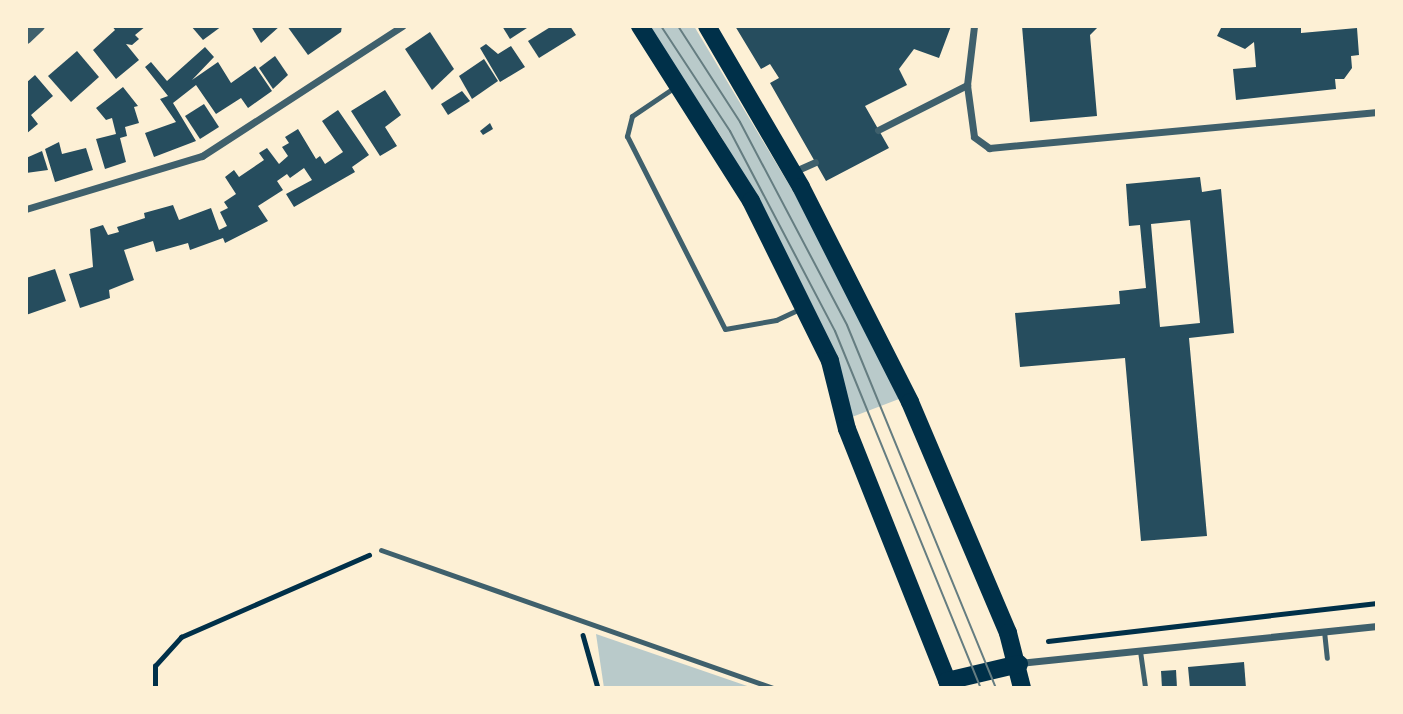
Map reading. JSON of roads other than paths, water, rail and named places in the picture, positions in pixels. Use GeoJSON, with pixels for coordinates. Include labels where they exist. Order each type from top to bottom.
{"type":"FeatureCollection","features":[{"type":"Feature","properties":{"kind":"main road"},"geometry":{"type":"LineString","coordinates":[[640,26],[680,84],[751,201],[830,361],[847,429],[949,684],[1019,663]]}},
{"type":"Feature","properties":{"kind":"main road"},"geometry":{"type":"LineString","coordinates":[[707,26],[793,173],[910,402],[1019,663],[1023,688]]}},
{"type":"Feature","properties":{"kind":"street"},"geometry":{"type":"LineString","coordinates":[[26,32],[32,26]]}},
{"type":"Feature","properties":{"kind":"street"},"geometry":{"type":"LineString","coordinates":[[26,38],[39,26]]}},
{"type":"Feature","properties":{"kind":"street"},"geometry":{"type":"LineString","coordinates":[[26,209],[202,156],[402,26]]}},
{"type":"Feature","properties":{"kind":"street"},"geometry":{"type":"LineString","coordinates":[[974,26],[967,85],[974,137],[989,148],[1377,112]]}},
{"type":"Feature","properties":{"kind":"street"},"geometry":{"type":"LineString","coordinates":[[878,130],[967,85]]}},
{"type":"Feature","properties":{"kind":"street"},"geometry":{"type":"LineString","coordinates":[[793,173],[815,162]]}},
{"type":"Feature","properties":{"kind":"street"},"geometry":{"type":"LineString","coordinates":[[1019,663],[1377,626]]}},
{"type":"Feature","properties":{"kind":"lane"},"geometry":{"type":"LineString","coordinates":[[680,84],[632,116],[627,136],[725,329],[776,320],[804,307]]}},
{"type":"Feature","properties":{"kind":"lane"},"geometry":{"type":"LineString","coordinates":[[381,550],[774,688]]}},
{"type":"Feature","properties":{"kind":"lane"},"geometry":{"type":"LineString","coordinates":[[1324,631],[1327,658]]}},
{"type":"Feature","properties":{"kind":"lane"},"geometry":{"type":"LineString","coordinates":[[1140,651],[1145,688]]}},
{"type":"Feature","properties":{"kind":"tram line"},"geometry":{"type":"LineString","coordinates":[[661,26],[730,131],[835,331],[981,688]]}},
{"type":"Feature","properties":{"kind":"tram line"},"geometry":{"type":"LineString","coordinates":[[678,26],[740,122],[847,325],[996,688]]}}]}
